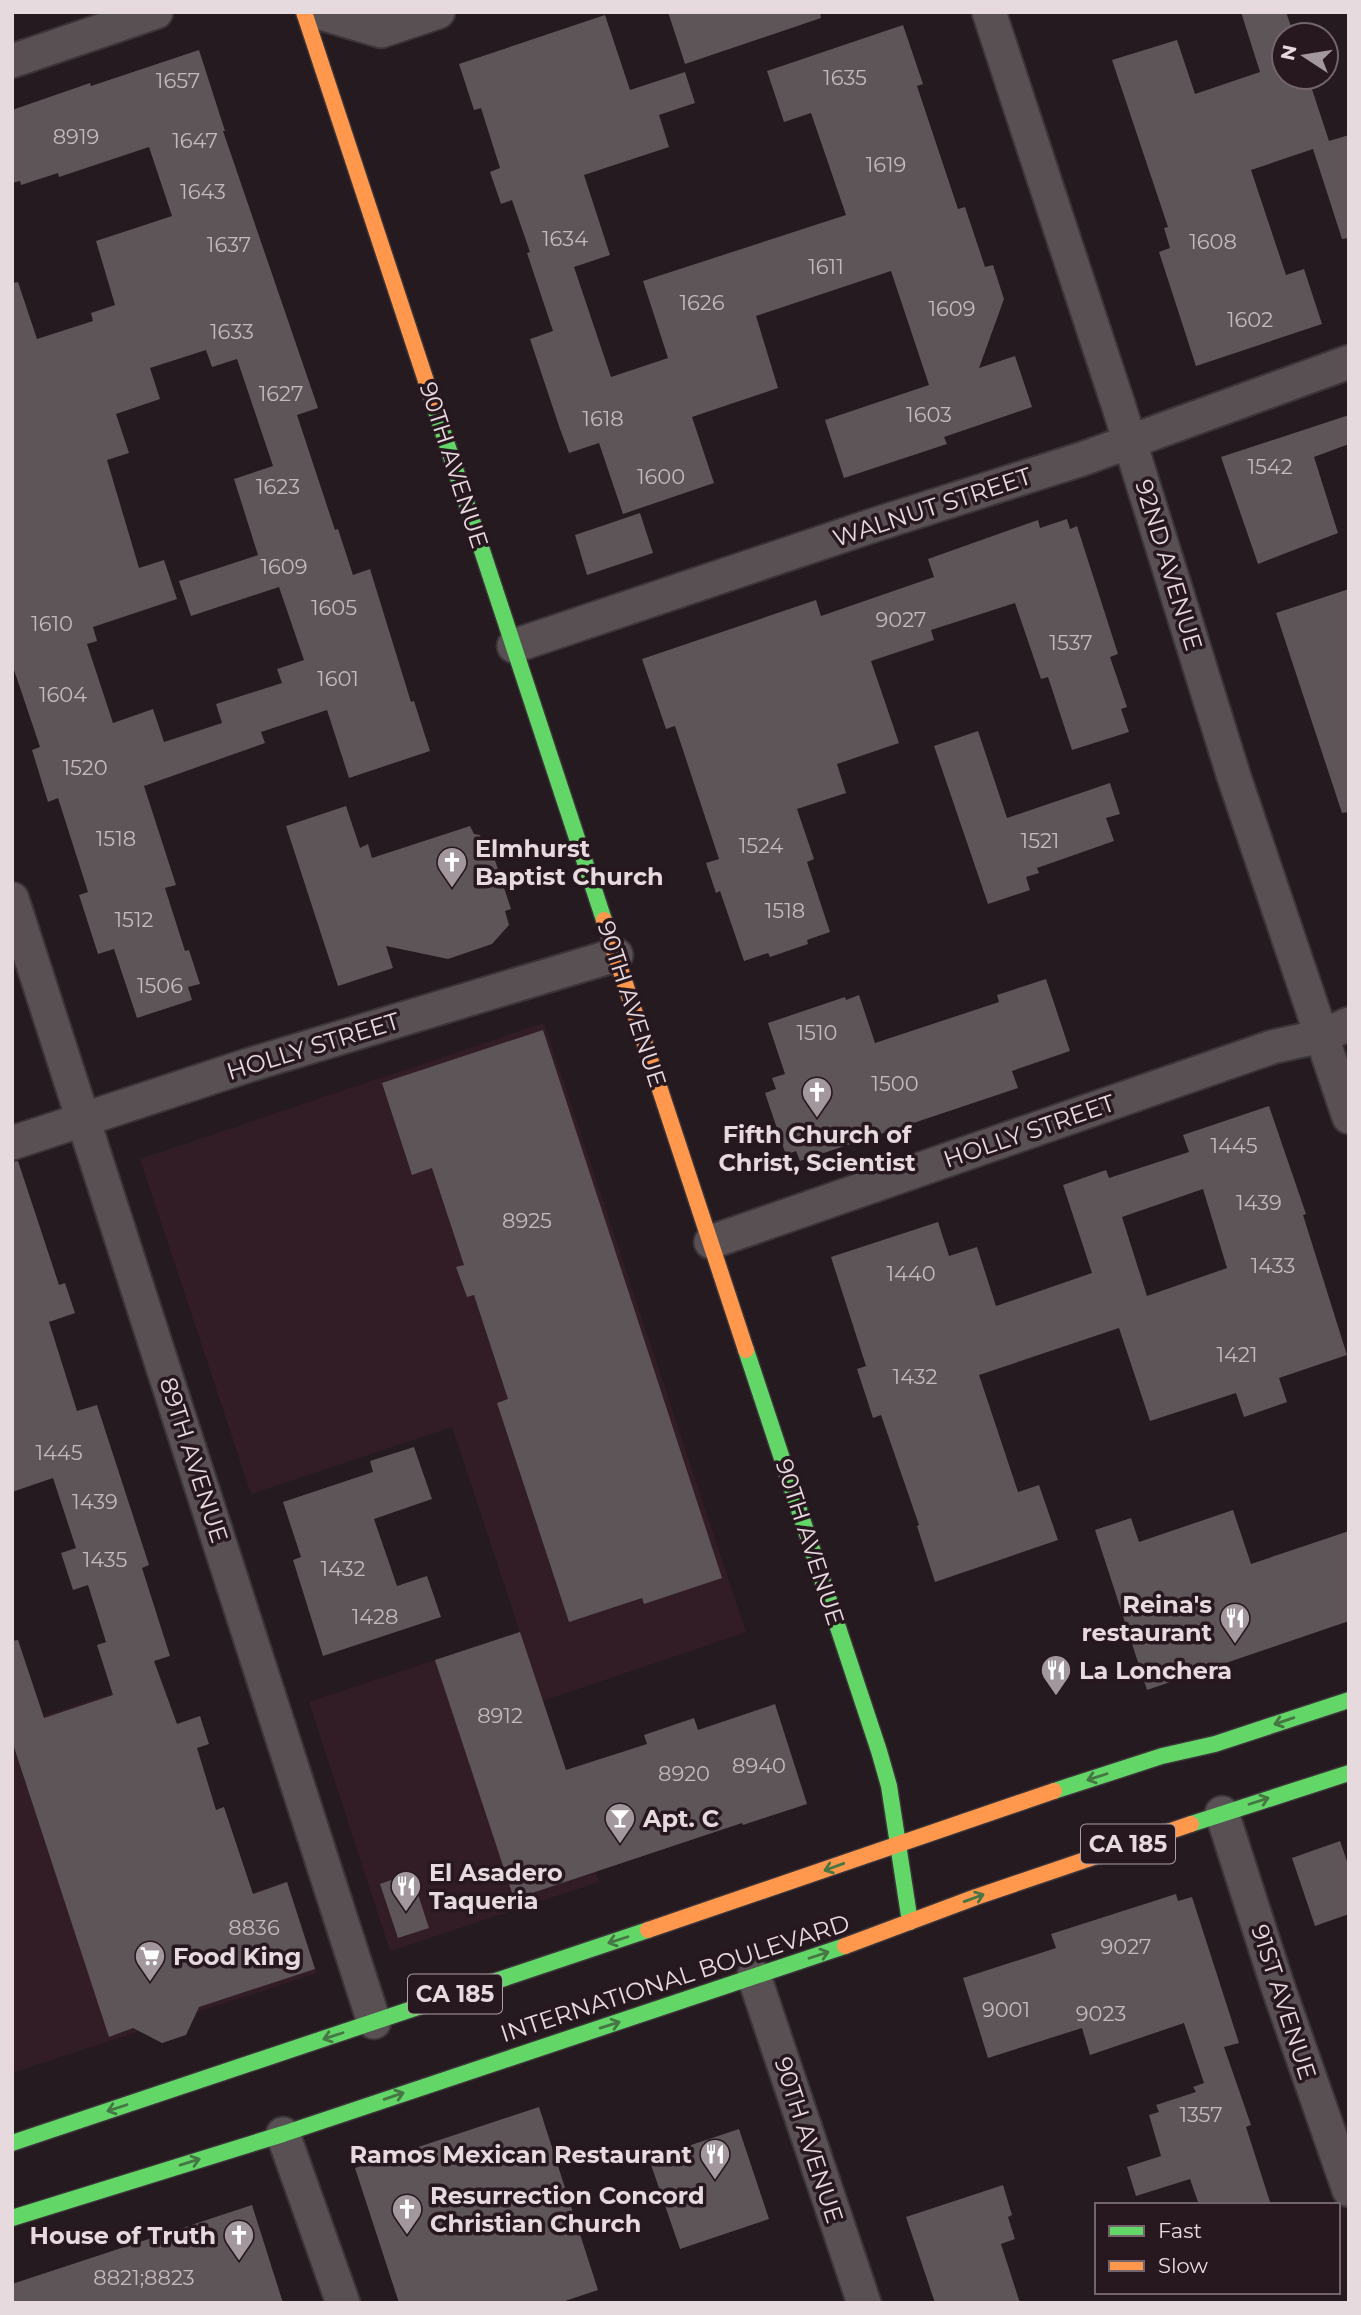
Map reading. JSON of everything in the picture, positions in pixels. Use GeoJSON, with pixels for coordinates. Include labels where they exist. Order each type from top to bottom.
{"type":"FeatureCollection","features":[{"type":"Feature","properties":{"kind":"main road","name":"90TH AVENUE"},"geometry":{"type":"LineString","coordinates":[[304,12],[879,1751],[889,1786],[910,1922]]}},
{"type":"Feature","properties":{"kind":"main road","name":"CA 185"},"geometry":{"type":"LineString","coordinates":[[12,2143],[1162,1756],[1215,1745],[1349,1700]]}},
{"type":"Feature","properties":{"kind":"main road","name":"INTERNATIONAL BOULEVARD"},"geometry":{"type":"LineString","coordinates":[[12,2218],[283,2134],[754,1976],[1222,1813],[1349,1773]]}},
{"type":"Feature","properties":{"kind":"street"},"geometry":{"type":"LineString","coordinates":[[12,61],[156,12]]}},
{"type":"Feature","properties":{"kind":"street"},"geometry":{"type":"LineString","coordinates":[[317,12],[381,31],[438,12]]}},
{"type":"Feature","properties":{"kind":"street","name":"92ND AVENUE"},"geometry":{"type":"LineString","coordinates":[[989,12],[1130,442],[1234,776],[1335,1030],[1349,1117]]}},
{"type":"Feature","properties":{"kind":"street","name":"WALNUT STREET"},"geometry":{"type":"LineString","coordinates":[[514,646],[1130,442],[1349,362]]}},
{"type":"Feature","properties":{"kind":"street","name":"89TH AVENUE"},"geometry":{"type":"LineString","coordinates":[[12,899],[374,2022]]}},
{"type":"Feature","properties":{"kind":"street","name":"HOLLY STREET"},"geometry":{"type":"LineString","coordinates":[[12,1143],[249,1065],[616,955]]}},
{"type":"Feature","properties":{"kind":"street","name":"HOLLY STREET"},"geometry":{"type":"LineString","coordinates":[[711,1242],[1272,1047],[1335,1030]]}},
{"type":"Feature","properties":{"kind":"street","name":"91ST AVENUE"},"geometry":{"type":"LineString","coordinates":[[1222,1813],[1277,1984],[1349,2190]]}},
{"type":"Feature","properties":{"kind":"street","name":"90TH AVENUE"},"geometry":{"type":"LineString","coordinates":[[754,1976],[864,2303]]}},
{"type":"Feature","properties":{"kind":"street"},"geometry":{"type":"LineString","coordinates":[[283,2134],[343,2303]]}},
{"type":"Feature","properties":{"kind":"shaded area"},"geometry":{"type":"Polygon","coordinates":[[[544,1023],[746,1632],[543,1701],[599,1882],[390,1951],[309,1702],[520,1632],[452,1427],[251,1494],[140,1159],[544,1023]]]}},
{"type":"Feature","properties":{"kind":"shaded area"},"geometry":{"type":"Polygon","coordinates":[[[116,1692],[189,1913],[287,1881],[317,1973],[12,2073],[12,1726],[116,1692]]]}},
{"type":"Feature","properties":{"kind":"building"},"geometry":{"type":"Polygon","coordinates":[[[668,12],[820,12],[821,18],[685,64],[668,12]]]}},
{"type":"Feature","properties":{"kind":"building"},"geometry":{"type":"Polygon","coordinates":[[[1241,12],[1286,12],[1289,21],[1270,21],[1270,91],[1313,91],[1329,141],[1349,135],[1349,238],[1342,239],[1313,149],[1251,170],[1286,275],[1304,269],[1322,324],[1196,366],[1159,252],[1170,248],[1164,228],[1168,227],[1112,60],[1177,40],[1195,94],[1260,72],[1241,12]]]}},
{"type":"Feature","properties":{"kind":"building"},"geometry":{"type":"Polygon","coordinates":[[[605,15],[630,90],[685,72],[695,103],[659,115],[669,147],[584,175],[610,255],[574,267],[611,377],[668,358],[643,281],[846,215],[811,113],[784,122],[767,71],[903,25],[923,84],[917,86],[958,209],[965,207],[985,267],[993,265],[1004,299],[979,368],[1015,356],[1032,407],[944,437],[947,444],[844,478],[825,420],[929,385],[891,271],[756,316],[778,388],[692,417],[714,483],[623,514],[599,443],[569,453],[560,429],[530,339],[553,331],[512,200],[501,204],[490,172],[500,168],[481,108],[474,110],[459,64],[605,15]]]}},
{"type":"Feature","properties":{"kind":"building"},"geometry":{"type":"Polygon","coordinates":[[[199,50],[223,131],[318,408],[297,415],[335,530],[338,529],[353,575],[370,569],[411,702],[414,701],[430,751],[349,778],[327,710],[261,732],[265,743],[144,786],[176,885],[165,888],[185,951],[189,950],[200,984],[188,987],[192,1000],[137,1018],[114,949],[98,954],[79,895],[88,892],[58,798],[48,802],[32,750],[40,747],[12,664],[12,283],[18,282],[37,339],[93,321],[91,313],[115,305],[96,241],[172,216],[149,147],[59,177],[58,173],[21,185],[20,181],[12,183],[12,110],[90,83],[91,86],[199,50]],[[206,350],[150,368],[160,399],[116,414],[129,453],[107,460],[139,568],[164,560],[177,599],[93,627],[97,641],[87,644],[113,723],[153,709],[164,742],[222,723],[216,704],[282,683],[277,669],[304,660],[279,587],[191,616],[179,581],[258,555],[234,479],[273,466],[237,359],[212,367],[206,350]]]}},
{"type":"Feature","properties":{"kind":"building"},"geometry":{"type":"Polygon","coordinates":[[[1349,415],[1349,444],[1314,457],[1338,533],[1258,564],[1221,457],[1349,415]]]}},
{"type":"Feature","properties":{"kind":"building"},"geometry":{"type":"Polygon","coordinates":[[[640,513],[653,553],[587,575],[575,535],[640,513]]]}},
{"type":"Feature","properties":{"kind":"building"},"geometry":{"type":"Polygon","coordinates":[[[1067,519],[1070,529],[1077,526],[1118,654],[1110,657],[1127,707],[1121,709],[1129,732],[1072,750],[1048,677],[1041,679],[1015,603],[931,630],[934,640],[871,661],[899,743],[837,764],[846,793],[797,809],[814,859],[807,862],[830,932],[807,940],[808,944],[770,957],[768,953],[744,961],[720,891],[716,893],[706,863],[719,859],[675,726],[666,729],[642,659],[816,600],[821,616],[934,577],[928,559],[1038,520],[1040,528],[1067,519]]]}},
{"type":"Feature","properties":{"kind":"building"},"geometry":{"type":"Polygon","coordinates":[[[1349,589],[1349,812],[1342,813],[1276,613],[1349,589]]]}},
{"type":"Feature","properties":{"kind":"building"},"geometry":{"type":"Polygon","coordinates":[[[978,731],[1007,818],[1110,783],[1120,814],[1106,818],[1114,841],[1037,868],[1039,873],[1026,877],[1030,890],[988,904],[934,746],[978,731]]]}},
{"type":"Feature","properties":{"kind":"building"},"geometry":{"type":"Polygon","coordinates":[[[346,806],[360,848],[368,844],[372,858],[470,826],[474,834],[480,835],[486,853],[492,851],[511,909],[505,911],[509,925],[492,944],[448,959],[386,946],[393,968],[338,986],[286,826],[346,806]]]}},
{"type":"Feature","properties":{"kind":"building"},"geometry":{"type":"Polygon","coordinates":[[[1046,979],[1070,1051],[1012,1071],[1018,1088],[800,1161],[796,1151],[786,1155],[765,1093],[776,1089],[772,1078],[785,1074],[768,1023],[845,997],[846,1000],[859,995],[875,1043],[999,1002],[997,995],[1046,979]]]}},
{"type":"Feature","properties":{"kind":"building"},"geometry":{"type":"Polygon","coordinates":[[[543,1030],[722,1578],[644,1604],[642,1598],[569,1622],[497,1403],[508,1399],[474,1295],[467,1297],[456,1267],[464,1265],[432,1168],[412,1175],[382,1083],[543,1030]]]}},
{"type":"Feature","properties":{"kind":"building"},"geometry":{"type":"Polygon","coordinates":[[[1269,1106],[1306,1214],[1303,1215],[1347,1355],[1279,1378],[1287,1402],[1244,1417],[1236,1393],[1150,1421],[1119,1328],[979,1375],[1018,1492],[1039,1485],[1058,1540],[935,1582],[917,1526],[919,1525],[881,1415],[873,1418],[857,1369],[866,1366],[831,1257],[938,1222],[949,1256],[977,1247],[996,1306],[1092,1273],[1063,1185],[1106,1170],[1109,1178],[1189,1152],[1183,1135],[1269,1106]],[[1203,1189],[1122,1217],[1147,1296],[1227,1268],[1203,1189]]]}},
{"type":"Feature","properties":{"kind":"building"},"geometry":{"type":"Polygon","coordinates":[[[18,1161],[59,1285],[65,1283],[75,1313],[49,1322],[77,1411],[97,1405],[149,1565],[142,1568],[170,1656],[154,1661],[177,1724],[200,1716],[209,1744],[197,1748],[216,1810],[224,1807],[253,1894],[287,1882],[315,1969],[199,2007],[186,2035],[162,2043],[133,2028],[109,2037],[12,1741],[12,1641],[18,1640],[44,1718],[113,1695],[97,1645],[106,1642],[88,1585],[73,1590],[61,1553],[76,1548],[53,1478],[12,1492],[12,1162],[18,1161]]]}},
{"type":"Feature","properties":{"kind":"building"},"geometry":{"type":"Polygon","coordinates":[[[414,1447],[432,1499],[374,1519],[397,1586],[427,1576],[441,1617],[323,1656],[293,1560],[301,1557],[283,1502],[373,1472],[370,1461],[414,1447]]]}},
{"type":"Feature","properties":{"kind":"building"},"geometry":{"type":"Polygon","coordinates":[[[1233,1510],[1251,1564],[1349,1531],[1349,1621],[1147,1690],[1095,1530],[1131,1518],[1139,1542],[1233,1510]]]}},
{"type":"Feature","properties":{"kind":"building"},"geometry":{"type":"Polygon","coordinates":[[[520,1632],[566,1770],[647,1744],[644,1735],[694,1718],[698,1730],[775,1704],[807,1804],[514,1899],[435,1660],[520,1632]]]}},
{"type":"Feature","properties":{"kind":"building"},"geometry":{"type":"Polygon","coordinates":[[[1340,1841],[1349,1867],[1349,1914],[1315,1926],[1292,1858],[1340,1841]]]}},
{"type":"Feature","properties":{"kind":"building"},"geometry":{"type":"Polygon","coordinates":[[[411,1873],[429,1928],[398,1938],[380,1884],[411,1873]]]}},
{"type":"Feature","properties":{"kind":"building"},"geometry":{"type":"Polygon","coordinates":[[[1176,1894],[1178,1901],[1192,1897],[1239,2043],[1224,2047],[1251,2125],[1246,2127],[1270,2203],[1198,2203],[1190,2179],[1136,2196],[1127,2167],[1161,2156],[1149,2115],[1159,2112],[1156,2105],[1196,2092],[1193,2087],[1204,2083],[1184,2023],[1090,2055],[1082,2028],[988,2058],[963,1978],[1056,1948],[1051,1934],[1176,1894]]]}},
{"type":"Feature","properties":{"kind":"building"},"geometry":{"type":"Polygon","coordinates":[[[539,2107],[598,2290],[559,2303],[399,2303],[355,2168],[539,2107]]]}},
{"type":"Feature","properties":{"kind":"building"},"geometry":{"type":"Polygon","coordinates":[[[739,2129],[769,2219],[680,2249],[649,2159],[739,2129]]]}},
{"type":"Feature","properties":{"kind":"building"},"geometry":{"type":"Polygon","coordinates":[[[1003,2185],[1012,2215],[1008,2217],[1015,2239],[1001,2244],[1020,2303],[935,2303],[906,2217],[1003,2185]]]}},
{"type":"Feature","properties":{"kind":"building"},"geometry":{"type":"Polygon","coordinates":[[[252,2205],[283,2303],[12,2303],[12,2284],[252,2205]]]}},
{"type":"Feature","properties":{"kind":"traffic: fast"},"geometry":{"type":"LineString","coordinates":[[432,399],[604,920]]}},
{"type":"Feature","properties":{"kind":"traffic: fast"},"geometry":{"type":"LineString","coordinates":[[746,1350],[879,1751],[889,1786],[910,1922]]}},
{"type":"Feature","properties":{"kind":"traffic: fast"},"geometry":{"type":"LineString","coordinates":[[1054,1791],[1162,1756],[1215,1744],[1349,1700]]}},
{"type":"Feature","properties":{"kind":"traffic: fast"},"geometry":{"type":"LineString","coordinates":[[1191,1824],[1349,1773]]}},
{"type":"Feature","properties":{"kind":"traffic: fast"},"geometry":{"type":"LineString","coordinates":[[12,2143],[648,1930]]}},
{"type":"Feature","properties":{"kind":"traffic: fast"},"geometry":{"type":"LineString","coordinates":[[12,2218],[283,2134],[845,1946]]}},
{"type":"Feature","properties":{"kind":"traffic: slow"},"geometry":{"type":"LineString","coordinates":[[304,12],[432,399]]}},
{"type":"Feature","properties":{"kind":"traffic: slow"},"geometry":{"type":"LineString","coordinates":[[604,920],[746,1350]]}},
{"type":"Feature","properties":{"kind":"traffic: slow"},"geometry":{"type":"LineString","coordinates":[[648,1930],[1054,1791]]}},
{"type":"Feature","properties":{"kind":"traffic: slow"},"geometry":{"type":"LineString","coordinates":[[845,1946],[976,1897],[1191,1824]]}},
{"type":"Feature","properties":{"kind":"place","name":"Elmhurst Baptist Church"},"geometry":{"type":"Point","coordinates":[452,889]}},
{"type":"Feature","properties":{"kind":"place","name":"Fifth Church of Christ, Scientist"},"geometry":{"type":"Point","coordinates":[817,1119]}},
{"type":"Feature","properties":{"kind":"place","name":"Reina's restaurant"},"geometry":{"type":"Point","coordinates":[1235,1645]}},
{"type":"Feature","properties":{"kind":"place","name":"La Lonchera"},"geometry":{"type":"Point","coordinates":[1056,1697]}},
{"type":"Feature","properties":{"kind":"place","name":"Apt. C"},"geometry":{"type":"Point","coordinates":[620,1845]}},
{"type":"Feature","properties":{"kind":"place","name":"El Asadero Taqueria"},"geometry":{"type":"Point","coordinates":[406,1913]}},
{"type":"Feature","properties":{"kind":"place","name":"Food King"},"geometry":{"type":"Point","coordinates":[150,1983]}},
{"type":"Feature","properties":{"kind":"place","name":"Ramos Mexican Restaurant"},"geometry":{"type":"Point","coordinates":[715,2181]}},
{"type":"Feature","properties":{"kind":"place","name":"Resurrection Concord Christian Church"},"geometry":{"type":"Point","coordinates":[407,2236]}},
{"type":"Feature","properties":{"kind":"place","name":"House of Truth"},"geometry":{"type":"Point","coordinates":[239,2262]}}]}
